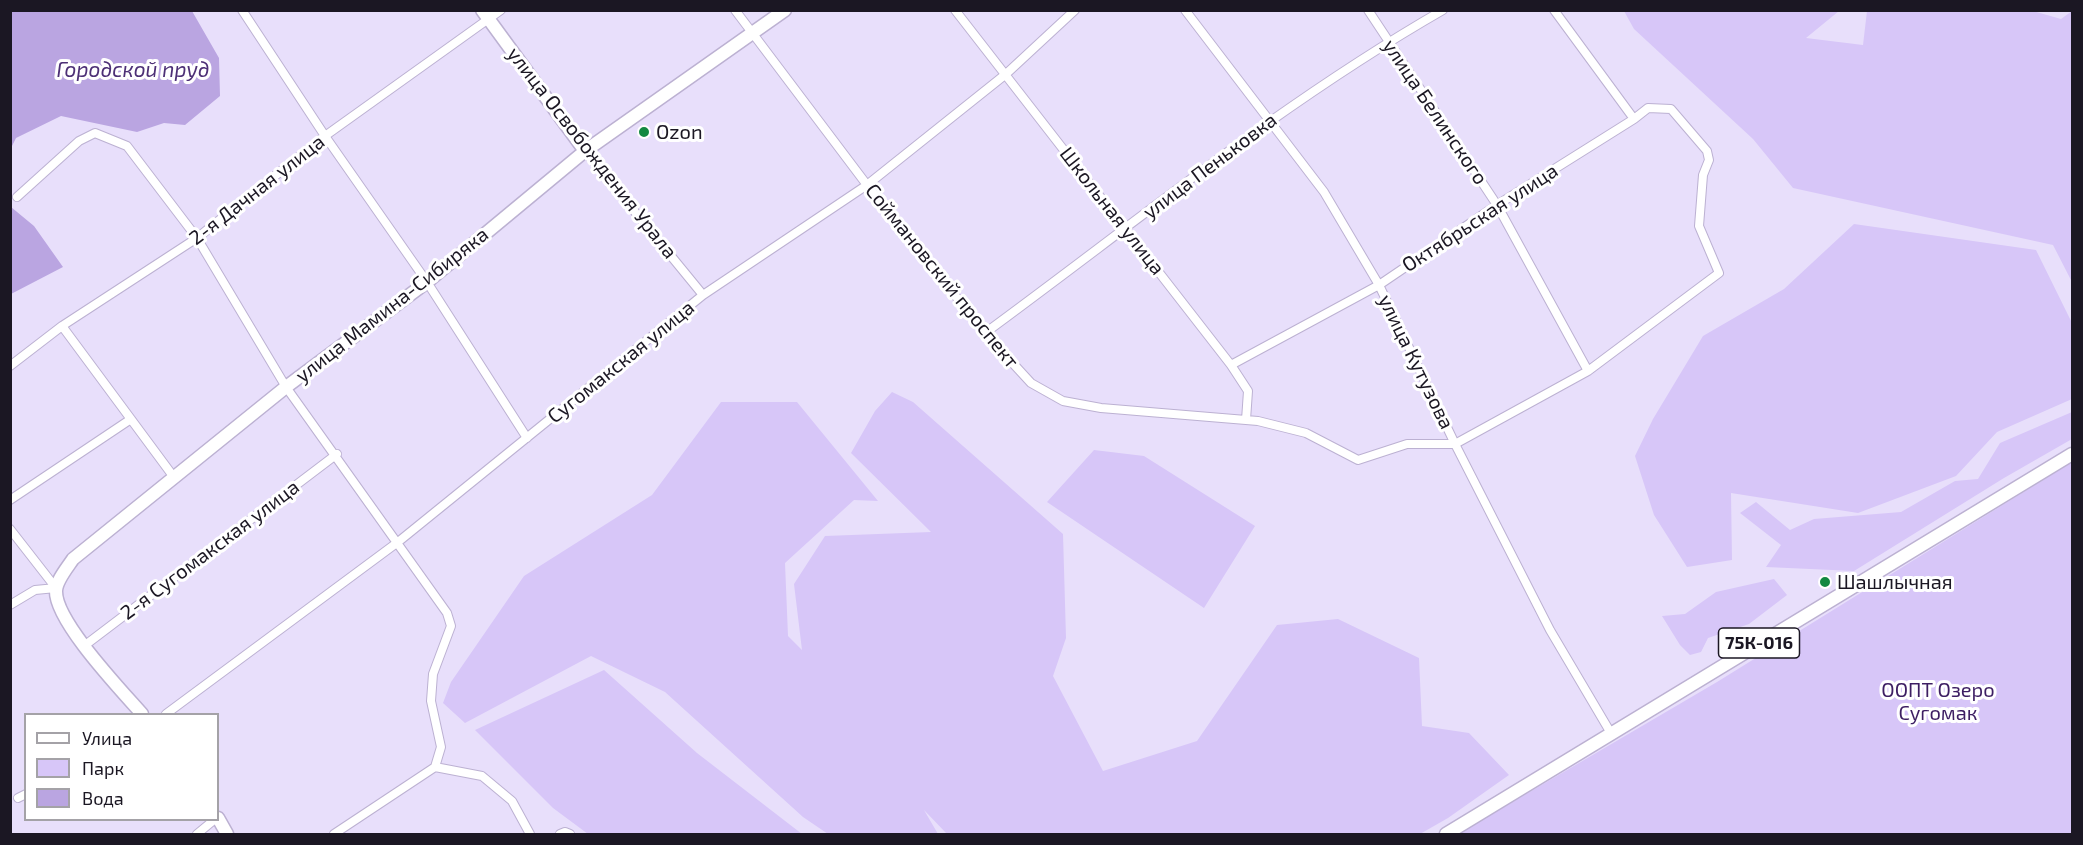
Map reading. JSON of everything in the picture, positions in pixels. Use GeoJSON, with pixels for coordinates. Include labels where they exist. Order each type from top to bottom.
{"type":"FeatureCollection","features":[{"type":"Feature","properties":{"kind":"main road","name":"улица Мамина-Сибиряка"},"geometry":{"type":"LineString","coordinates":[[56,588],[73,559],[173,476],[286,387],[427,282],[585,151],[752,31],[785,10]]}},
{"type":"Feature","properties":{"kind":"main road","name":"улица Освобождения Урала"},"geometry":{"type":"LineString","coordinates":[[485,15],[585,151]]}},
{"type":"Feature","properties":{"kind":"main road","name":"75К-016"},"geometry":{"type":"LineString","coordinates":[[1446,834],[2073,454]]}},
{"type":"Feature","properties":{"kind":"main road"},"geometry":{"type":"LineString","coordinates":[[56,588],[57,605],[84,646],[141,713]]}},
{"type":"Feature","properties":{"kind":"main road"},"geometry":{"type":"LineString","coordinates":[[217,821],[227,834]]}},
{"type":"Feature","properties":{"kind":"street"},"geometry":{"type":"LineString","coordinates":[[242,10],[325,136],[427,282],[527,438]]}},
{"type":"Feature","properties":{"kind":"street","name":"2-я Дачная улица"},"geometry":{"type":"LineString","coordinates":[[10,366],[62,326],[197,237],[325,136],[485,15],[501,10]]}},
{"type":"Feature","properties":{"kind":"street","name":"Соймановский проспект"},"geometry":{"type":"LineString","coordinates":[[735,10],[867,185],[985,333],[1031,383],[1063,401],[1101,408],[1246,420],[1306,433],[1358,460],[1407,444],[1455,444]]}},
{"type":"Feature","properties":{"kind":"street","name":"Школьная улица"},"geometry":{"type":"LineString","coordinates":[[955,10],[1231,365],[1248,391],[1246,420]]}},
{"type":"Feature","properties":{"kind":"street","name":"Сугомакская улица"},"geometry":{"type":"LineString","coordinates":[[167,713],[398,542],[703,295],[867,185],[1006,74],[1075,10]]}},
{"type":"Feature","properties":{"kind":"street","name":"улица Кутузова"},"geometry":{"type":"LineString","coordinates":[[1185,10],[1268,122],[1324,192],[1379,285],[1455,444],[1550,630],[1612,735]]}},
{"type":"Feature","properties":{"kind":"street","name":"улица Белинского"},"geometry":{"type":"LineString","coordinates":[[1368,10],[1497,205],[1588,371]]}},
{"type":"Feature","properties":{"kind":"street","name":"улица Пеньковка"},"geometry":{"type":"LineString","coordinates":[[985,333],[1268,122],[1388,42],[1443,10]]}},
{"type":"Feature","properties":{"kind":"street"},"geometry":{"type":"LineString","coordinates":[[1554,10],[1634,120]]}},
{"type":"Feature","properties":{"kind":"street","name":"Октябрьская улица"},"geometry":{"type":"LineString","coordinates":[[1231,365],[1379,285],[1497,205],[1634,120],[1648,108],[1671,109],[1707,151],[1709,160],[1703,175],[1699,226],[1719,273],[1588,371]]}},
{"type":"Feature","properties":{"kind":"street"},"geometry":{"type":"LineString","coordinates":[[17,196],[80,141],[95,133],[127,146],[197,237],[286,387],[337,454],[447,613],[451,626],[433,674],[431,700],[441,747],[435,767],[334,834]]}},
{"type":"Feature","properties":{"kind":"street","name":"улица Освобождения Урала"},"geometry":{"type":"LineString","coordinates":[[585,151],[703,295]]}},
{"type":"Feature","properties":{"kind":"street"},"geometry":{"type":"LineString","coordinates":[[62,326],[173,476]]}},
{"type":"Feature","properties":{"kind":"street"},"geometry":{"type":"LineString","coordinates":[[1455,444],[1588,371]]}},
{"type":"Feature","properties":{"kind":"street"},"geometry":{"type":"LineString","coordinates":[[10,500],[131,419]]}},
{"type":"Feature","properties":{"kind":"street","name":"2-я Сугомакская улица"},"geometry":{"type":"LineString","coordinates":[[84,646],[337,454]]}},
{"type":"Feature","properties":{"kind":"street"},"geometry":{"type":"LineString","coordinates":[[10,529],[56,588]]}},
{"type":"Feature","properties":{"kind":"street"},"geometry":{"type":"LineString","coordinates":[[10,604],[35,590],[56,588]]}},
{"type":"Feature","properties":{"kind":"street"},"geometry":{"type":"LineString","coordinates":[[435,767],[482,776],[512,801],[530,834]]}},
{"type":"Feature","properties":{"kind":"street"},"geometry":{"type":"LineString","coordinates":[[198,834],[214,821]]}},
{"type":"Feature","properties":{"kind":"street"},"geometry":{"type":"LineString","coordinates":[[560,834],[570,834]]}},
{"type":"Feature","properties":{"kind":"green space"},"geometry":{"type":"Polygon","coordinates":[[[1624,11],[1839,11],[1806,38],[1863,45],[1867,11],[2033,11],[2061,19],[2072,11],[2072,282],[2053,245],[1793,188],[1753,139],[1634,29],[1624,11]]]}},
{"type":"Feature","properties":{"kind":"green space"},"geometry":{"type":"Polygon","coordinates":[[[1854,224],[2036,250],[2072,323],[2072,399],[1997,432],[1956,476],[1858,513],[1731,493],[1732,560],[1687,567],[1654,515],[1635,456],[1653,419],[1703,336],[1784,289],[1854,224]]]}},
{"type":"Feature","properties":{"kind":"green space"},"geometry":{"type":"Polygon","coordinates":[[[892,392],[913,402],[1063,534],[1066,638],[1053,676],[1103,771],[1197,741],[1277,625],[1338,619],[1419,658],[1422,726],[1469,733],[1509,775],[1448,818],[1420,834],[947,834],[924,810],[938,834],[828,834],[803,817],[665,692],[591,656],[465,723],[443,703],[451,682],[524,576],[652,495],[721,402],[797,402],[878,501],[854,500],[785,563],[788,636],[802,650],[794,584],[825,536],[931,532],[851,453],[875,411],[892,392]]]}},
{"type":"Feature","properties":{"kind":"green space"},"geometry":{"type":"Polygon","coordinates":[[[2072,412],[2072,439],[2004,478],[1854,571],[1766,567],[1781,545],[1740,513],[1756,502],[1790,530],[1814,519],[1901,512],[1955,481],[1978,479],[2000,443],[2072,412]]]}},
{"type":"Feature","properties":{"kind":"green space"},"geometry":{"type":"Polygon","coordinates":[[[1094,450],[1144,456],[1255,526],[1204,608],[1047,502],[1094,450]]]}},
{"type":"Feature","properties":{"kind":"green space","name":"ООПТ Озеро Сугомак"},"geometry":{"type":"Polygon","coordinates":[[[2072,462],[2072,834],[1458,834],[1717,682],[2072,462]]]}},
{"type":"Feature","properties":{"kind":"green space"},"geometry":{"type":"Polygon","coordinates":[[[1774,579],[1787,595],[1749,624],[1708,638],[1701,652],[1690,655],[1680,645],[1662,616],[1685,614],[1716,592],[1774,579]]]}},
{"type":"Feature","properties":{"kind":"green space"},"geometry":{"type":"Polygon","coordinates":[[[604,670],[697,753],[802,834],[588,834],[553,808],[475,730],[604,670]]]}},
{"type":"Feature","properties":{"kind":"water","name":"Городской пруд"},"geometry":{"type":"Polygon","coordinates":[[[11,10],[192,11],[219,58],[220,96],[185,125],[164,123],[137,132],[61,116],[16,138],[11,148],[11,10]]]}},
{"type":"Feature","properties":{"kind":"water"},"geometry":{"type":"Polygon","coordinates":[[[11,207],[34,226],[63,267],[11,294],[11,207]]]}},
{"type":"Feature","properties":{"kind":"place","name":"Ozon"},"geometry":{"type":"Point","coordinates":[644,132]}},
{"type":"Feature","properties":{"kind":"place","name":"Шашлычная"},"geometry":{"type":"Point","coordinates":[1825,582]}}]}
